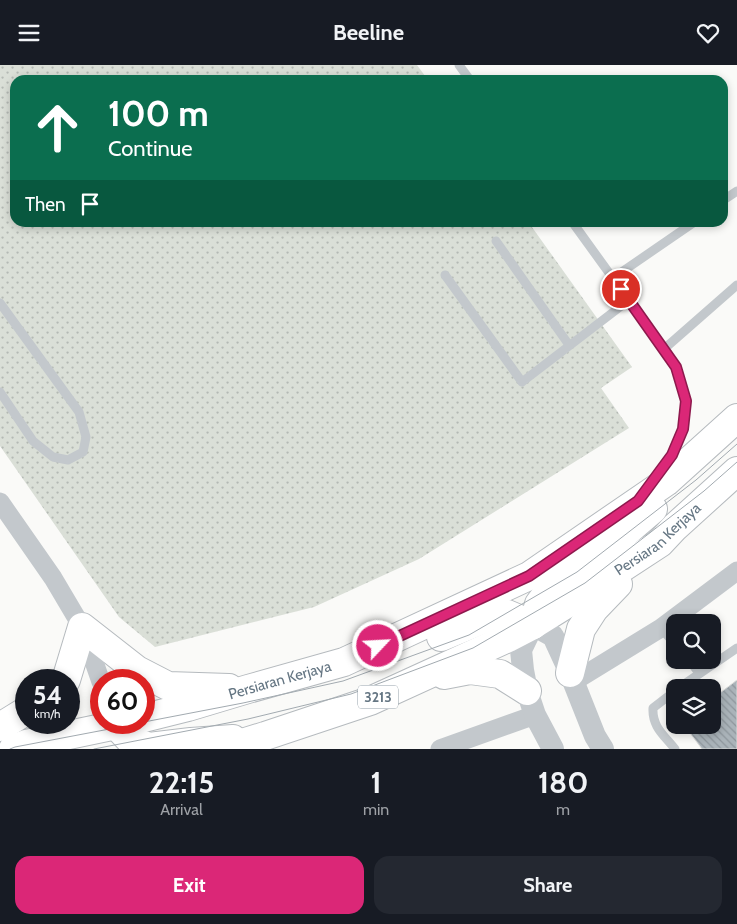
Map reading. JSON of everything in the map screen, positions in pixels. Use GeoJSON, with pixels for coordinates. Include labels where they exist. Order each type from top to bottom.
{"type":"FeatureCollection","features":[{"type":"Feature","properties":{"kind":"main road","name":"Persiaran Kerjaya"},"geometry":{"type":"LineString","coordinates":[[155,715],[344,661],[529,576],[666,482],[737,418]]}},
{"type":"Feature","properties":{"kind":"main road"},"geometry":{"type":"LineString","coordinates":[[188,707],[288,692],[366,671],[491,616],[507,614],[533,625],[539,604],[552,587],[604,551],[717,453],[737,431]]}},
{"type":"Feature","properties":{"kind":"main road","name":"Persiaran Kerjaya"},"geometry":{"type":"LineString","coordinates":[[214,749],[265,736],[370,701],[533,625],[660,543],[737,471]]}},
{"type":"Feature","properties":{"kind":"main road"},"geometry":{"type":"LineString","coordinates":[[572,677],[581,629],[594,609],[660,543]]}},
{"type":"Feature","properties":{"kind":"main road"},"geometry":{"type":"LineString","coordinates":[[69,669],[82,627],[136,670],[168,685],[248,689]]}},
{"type":"Feature","properties":{"kind":"main road"},"geometry":{"type":"LineString","coordinates":[[409,683],[470,670],[500,674],[531,703]]}},
{"type":"Feature","properties":{"kind":"main road"},"geometry":{"type":"LineString","coordinates":[[0,727],[15,718]]}},
{"type":"Feature","properties":{"kind":"main road"},"geometry":{"type":"LineString","coordinates":[[13,749],[26,744],[90,730]]}},
{"type":"Feature","properties":{"kind":"main road"},"geometry":{"type":"LineString","coordinates":[[101,749],[111,734]]}},
{"type":"Feature","properties":{"kind":"main road"},"geometry":{"type":"LineString","coordinates":[[126,734],[130,740],[149,747],[265,736]]}},
{"type":"Feature","properties":{"kind":"street"},"geometry":{"type":"LineString","coordinates":[[0,502],[54,578],[82,627],[97,669]]}},
{"type":"Feature","properties":{"kind":"street"},"geometry":{"type":"LineString","coordinates":[[572,677],[661,628],[737,571]]}},
{"type":"Feature","properties":{"kind":"street"},"geometry":{"type":"LineString","coordinates":[[553,749],[531,703],[523,670],[521,650],[533,625],[553,637],[572,677],[595,736],[603,749]]}},
{"type":"Feature","properties":{"kind":"street"},"geometry":{"type":"LineString","coordinates":[[440,749],[531,703]]}},
{"type":"Feature","properties":{"kind":"lane"},"geometry":{"type":"LineString","coordinates":[[576,227],[676,367],[686,401],[683,429],[672,455],[638,501]]}},
{"type":"Feature","properties":{"kind":"lane"},"geometry":{"type":"LineString","coordinates":[[613,278],[687,227]]}},
{"type":"Feature","properties":{"kind":"lane"},"geometry":{"type":"LineString","coordinates":[[496,241],[569,345]]}},
{"type":"Feature","properties":{"kind":"lane"},"geometry":{"type":"LineString","coordinates":[[445,275],[522,382],[629,300]]}},
{"type":"Feature","properties":{"kind":"lane"},"geometry":{"type":"LineString","coordinates":[[664,349],[737,285]]}},
{"type":"Feature","properties":{"kind":"lane"},"geometry":{"type":"LineString","coordinates":[[0,303],[79,413],[86,437],[82,452],[68,460],[52,457],[33,441],[0,392]]}},
{"type":"Feature","properties":{"kind":"lane"},"geometry":{"type":"LineString","coordinates":[[661,628],[666,634]]}},
{"type":"Feature","properties":{"kind":"lane"},"geometry":{"type":"LineString","coordinates":[[691,679],[737,648]]}},
{"type":"Feature","properties":{"kind":"lane"},"geometry":{"type":"LineString","coordinates":[[696,669],[699,673]]}},
{"type":"Feature","properties":{"kind":"lane"},"geometry":{"type":"LineString","coordinates":[[666,698],[653,708],[652,716],[655,724],[675,749]]}},
{"type":"Feature","properties":{"kind":"shaded area"},"geometry":{"type":"Polygon","coordinates":[[[0,65],[417,65],[424,75],[10,75],[10,227],[532,227],[632,367],[601,388],[629,428],[419,559],[314,607],[155,647],[119,617],[0,446],[0,65]]]}},
{"type":"Feature","properties":{"kind":"building"},"geometry":{"type":"Polygon","coordinates":[[[737,680],[737,749],[702,749],[691,734],[721,734],[721,692],[737,680]]]}},
{"type":"Feature","properties":{"kind":"tram line"},"geometry":{"type":"LineString","coordinates":[[155,720],[343,681],[469,635],[577,572],[696,480],[737,444]]}},
{"type":"Feature","properties":{"kind":"tram line"},"geometry":{"type":"LineString","coordinates":[[94,749],[248,719],[351,694],[473,648],[585,583],[704,491],[737,462]]}},
{"type":"Feature","properties":{"kind":"tram line"},"geometry":{"type":"LineString","coordinates":[[10,749],[90,733]]}},
{"type":"Feature","properties":{"kind":"route"},"geometry":{"type":"LineString","coordinates":[[378,646],[529,576],[638,501],[672,455],[683,429],[686,401],[676,367],[621,289]]}}]}
